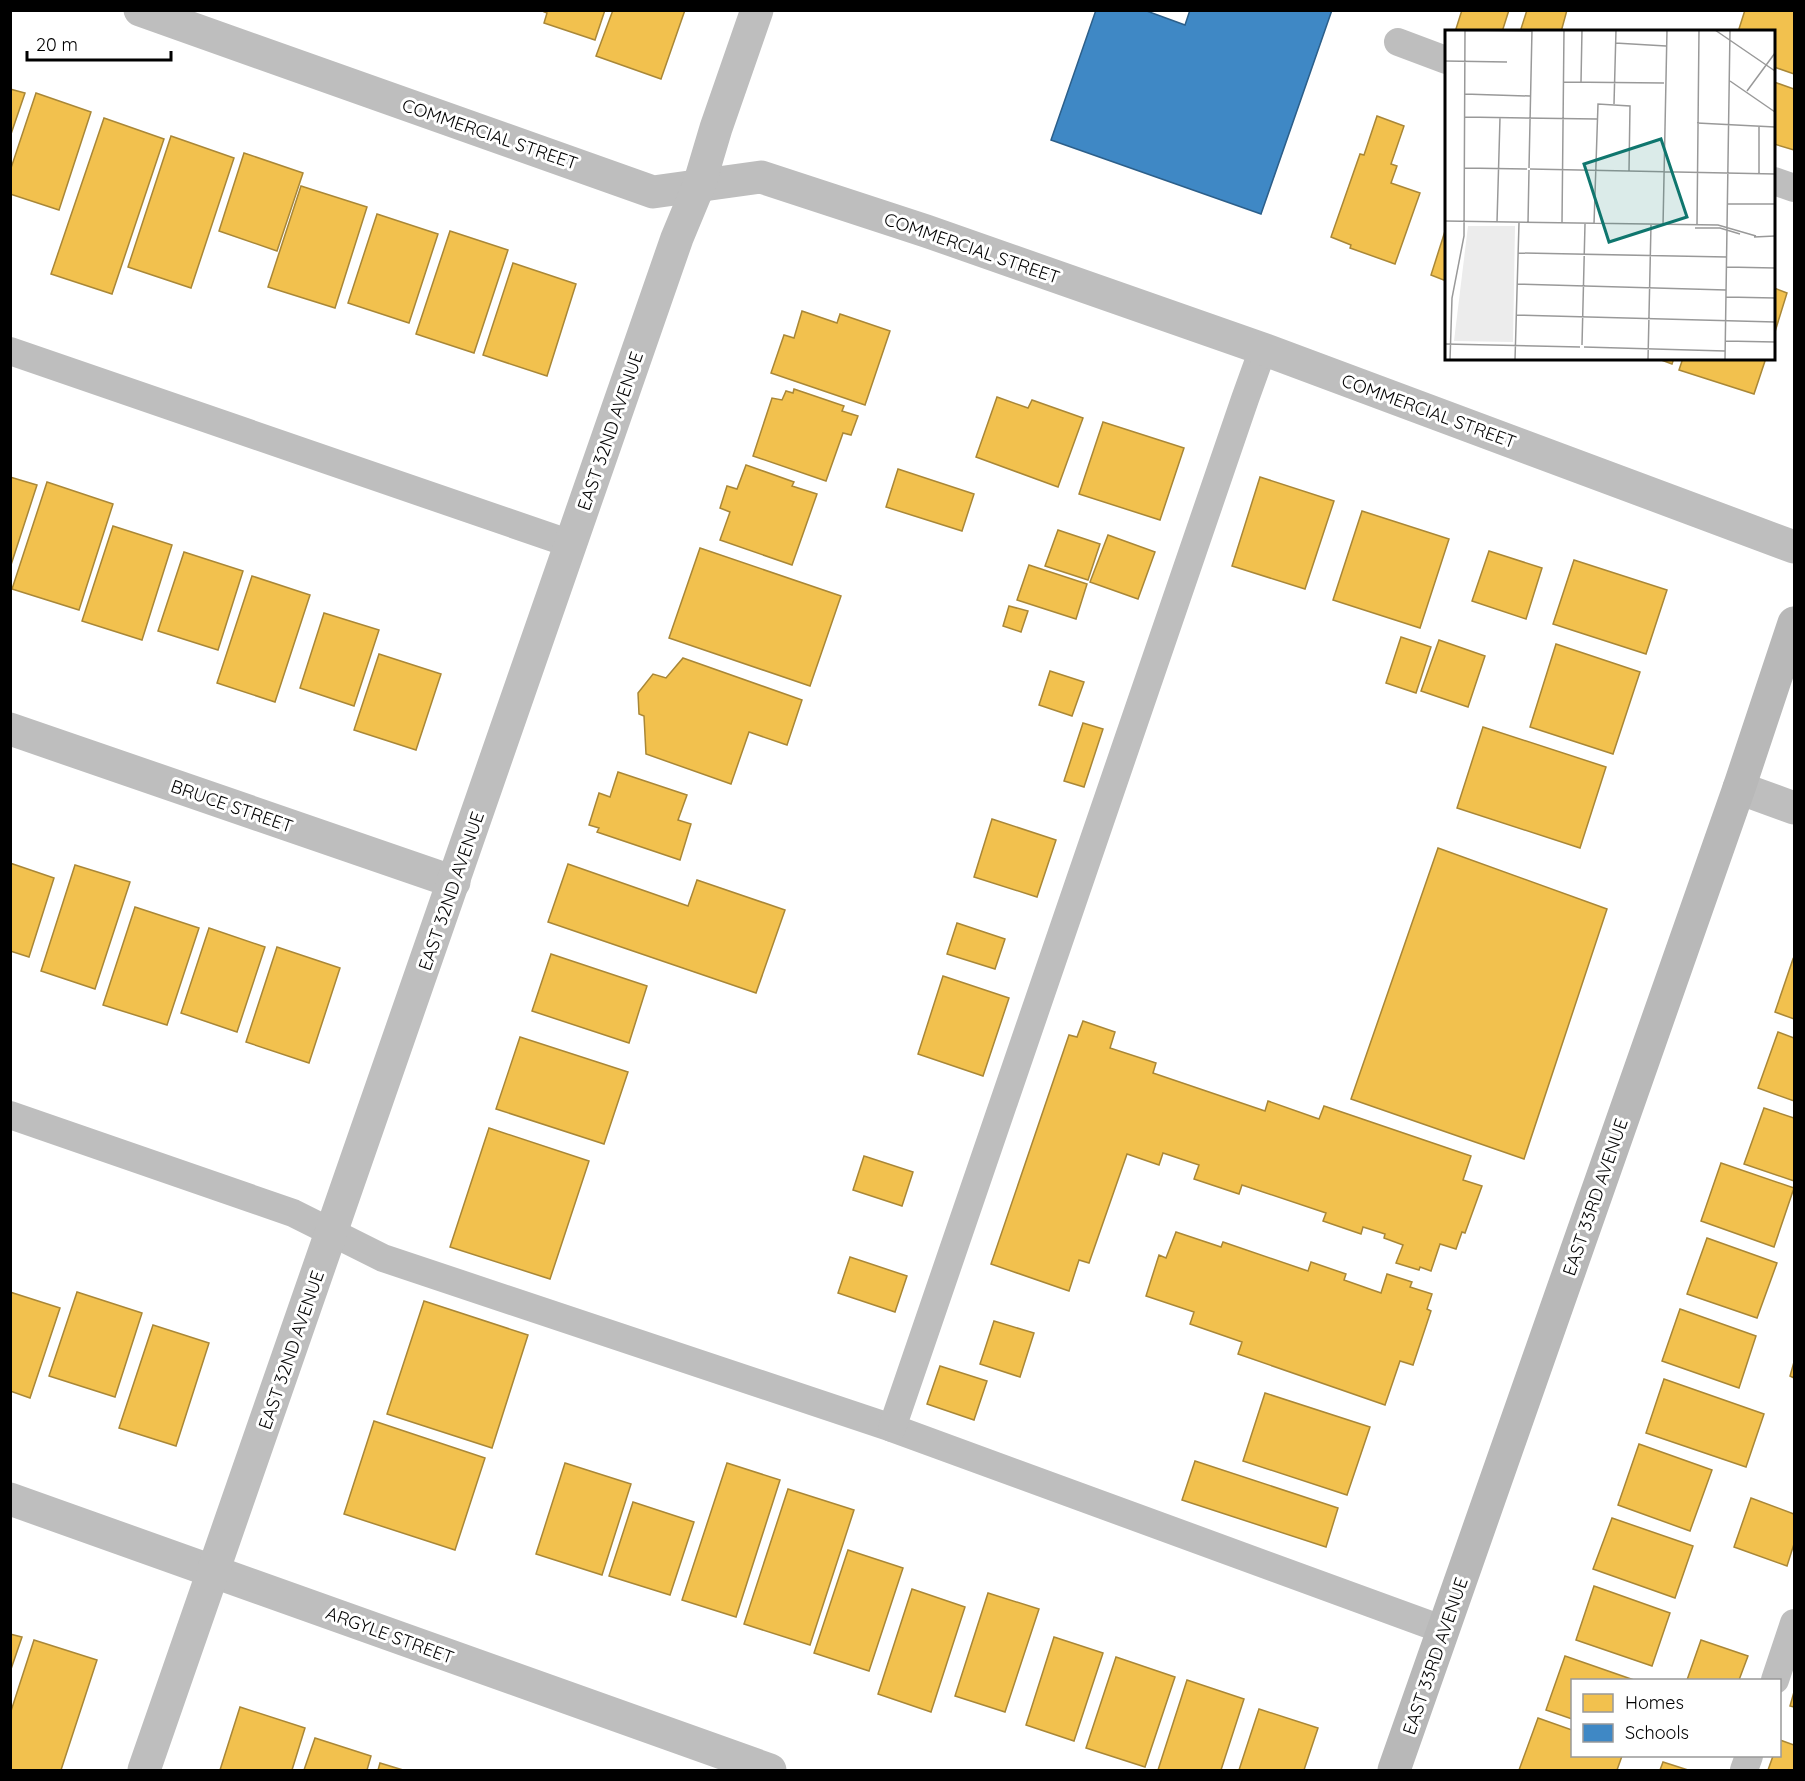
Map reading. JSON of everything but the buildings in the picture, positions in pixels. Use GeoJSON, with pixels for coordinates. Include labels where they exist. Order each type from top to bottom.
{"type":"FeatureCollection","features":[{"type":"Feature","properties":{"kind":"street","name":"COMMERCIAL STREET"},"geometry":{"type":"LineString","coordinates":[[140,10],[653,192],[761,177],[926,231],[1263,349],[1794,547]]}},
{"type":"Feature","properties":{"kind":"street","name":"EAST 32ND AVENUE"},"geometry":{"type":"LineString","coordinates":[[144,1770],[677,238],[699,185],[757,10]]}},
{"type":"Feature","properties":{"kind":"street","name":"EAST 33RD AVENUE"},"geometry":{"type":"LineString","coordinates":[[1394,1770],[1794,622]]}},
{"type":"Feature","properties":{"kind":"street","name":"BRUCE STREET"},"geometry":{"type":"LineString","coordinates":[[10,729],[454,882]]}},
{"type":"Feature","properties":{"kind":"street"},"geometry":{"type":"LineString","coordinates":[[1738,788],[1794,808]]}},
{"type":"Feature","properties":{"kind":"street","name":"ARGYLE STREET"},"geometry":{"type":"LineString","coordinates":[[10,1499],[770,1770]]}},
{"type":"Feature","properties":{"kind":"lane"},"geometry":{"type":"LineString","coordinates":[[1398,42],[1445,60]]}},
{"type":"Feature","properties":{"kind":"lane"},"geometry":{"type":"LineString","coordinates":[[1775,182],[1794,188]]}},
{"type":"Feature","properties":{"kind":"lane"},"geometry":{"type":"LineString","coordinates":[[892,1428],[1263,349]]}},
{"type":"Feature","properties":{"kind":"lane"},"geometry":{"type":"LineString","coordinates":[[10,351],[571,544]]}},
{"type":"Feature","properties":{"kind":"lane"},"geometry":{"type":"LineString","coordinates":[[10,1115],[293,1213],[383,1258],[892,1428],[1444,1630]]}},
{"type":"Feature","properties":{"kind":"lane"},"geometry":{"type":"LineString","coordinates":[[1775,1679],[1794,1623]]}}]}
